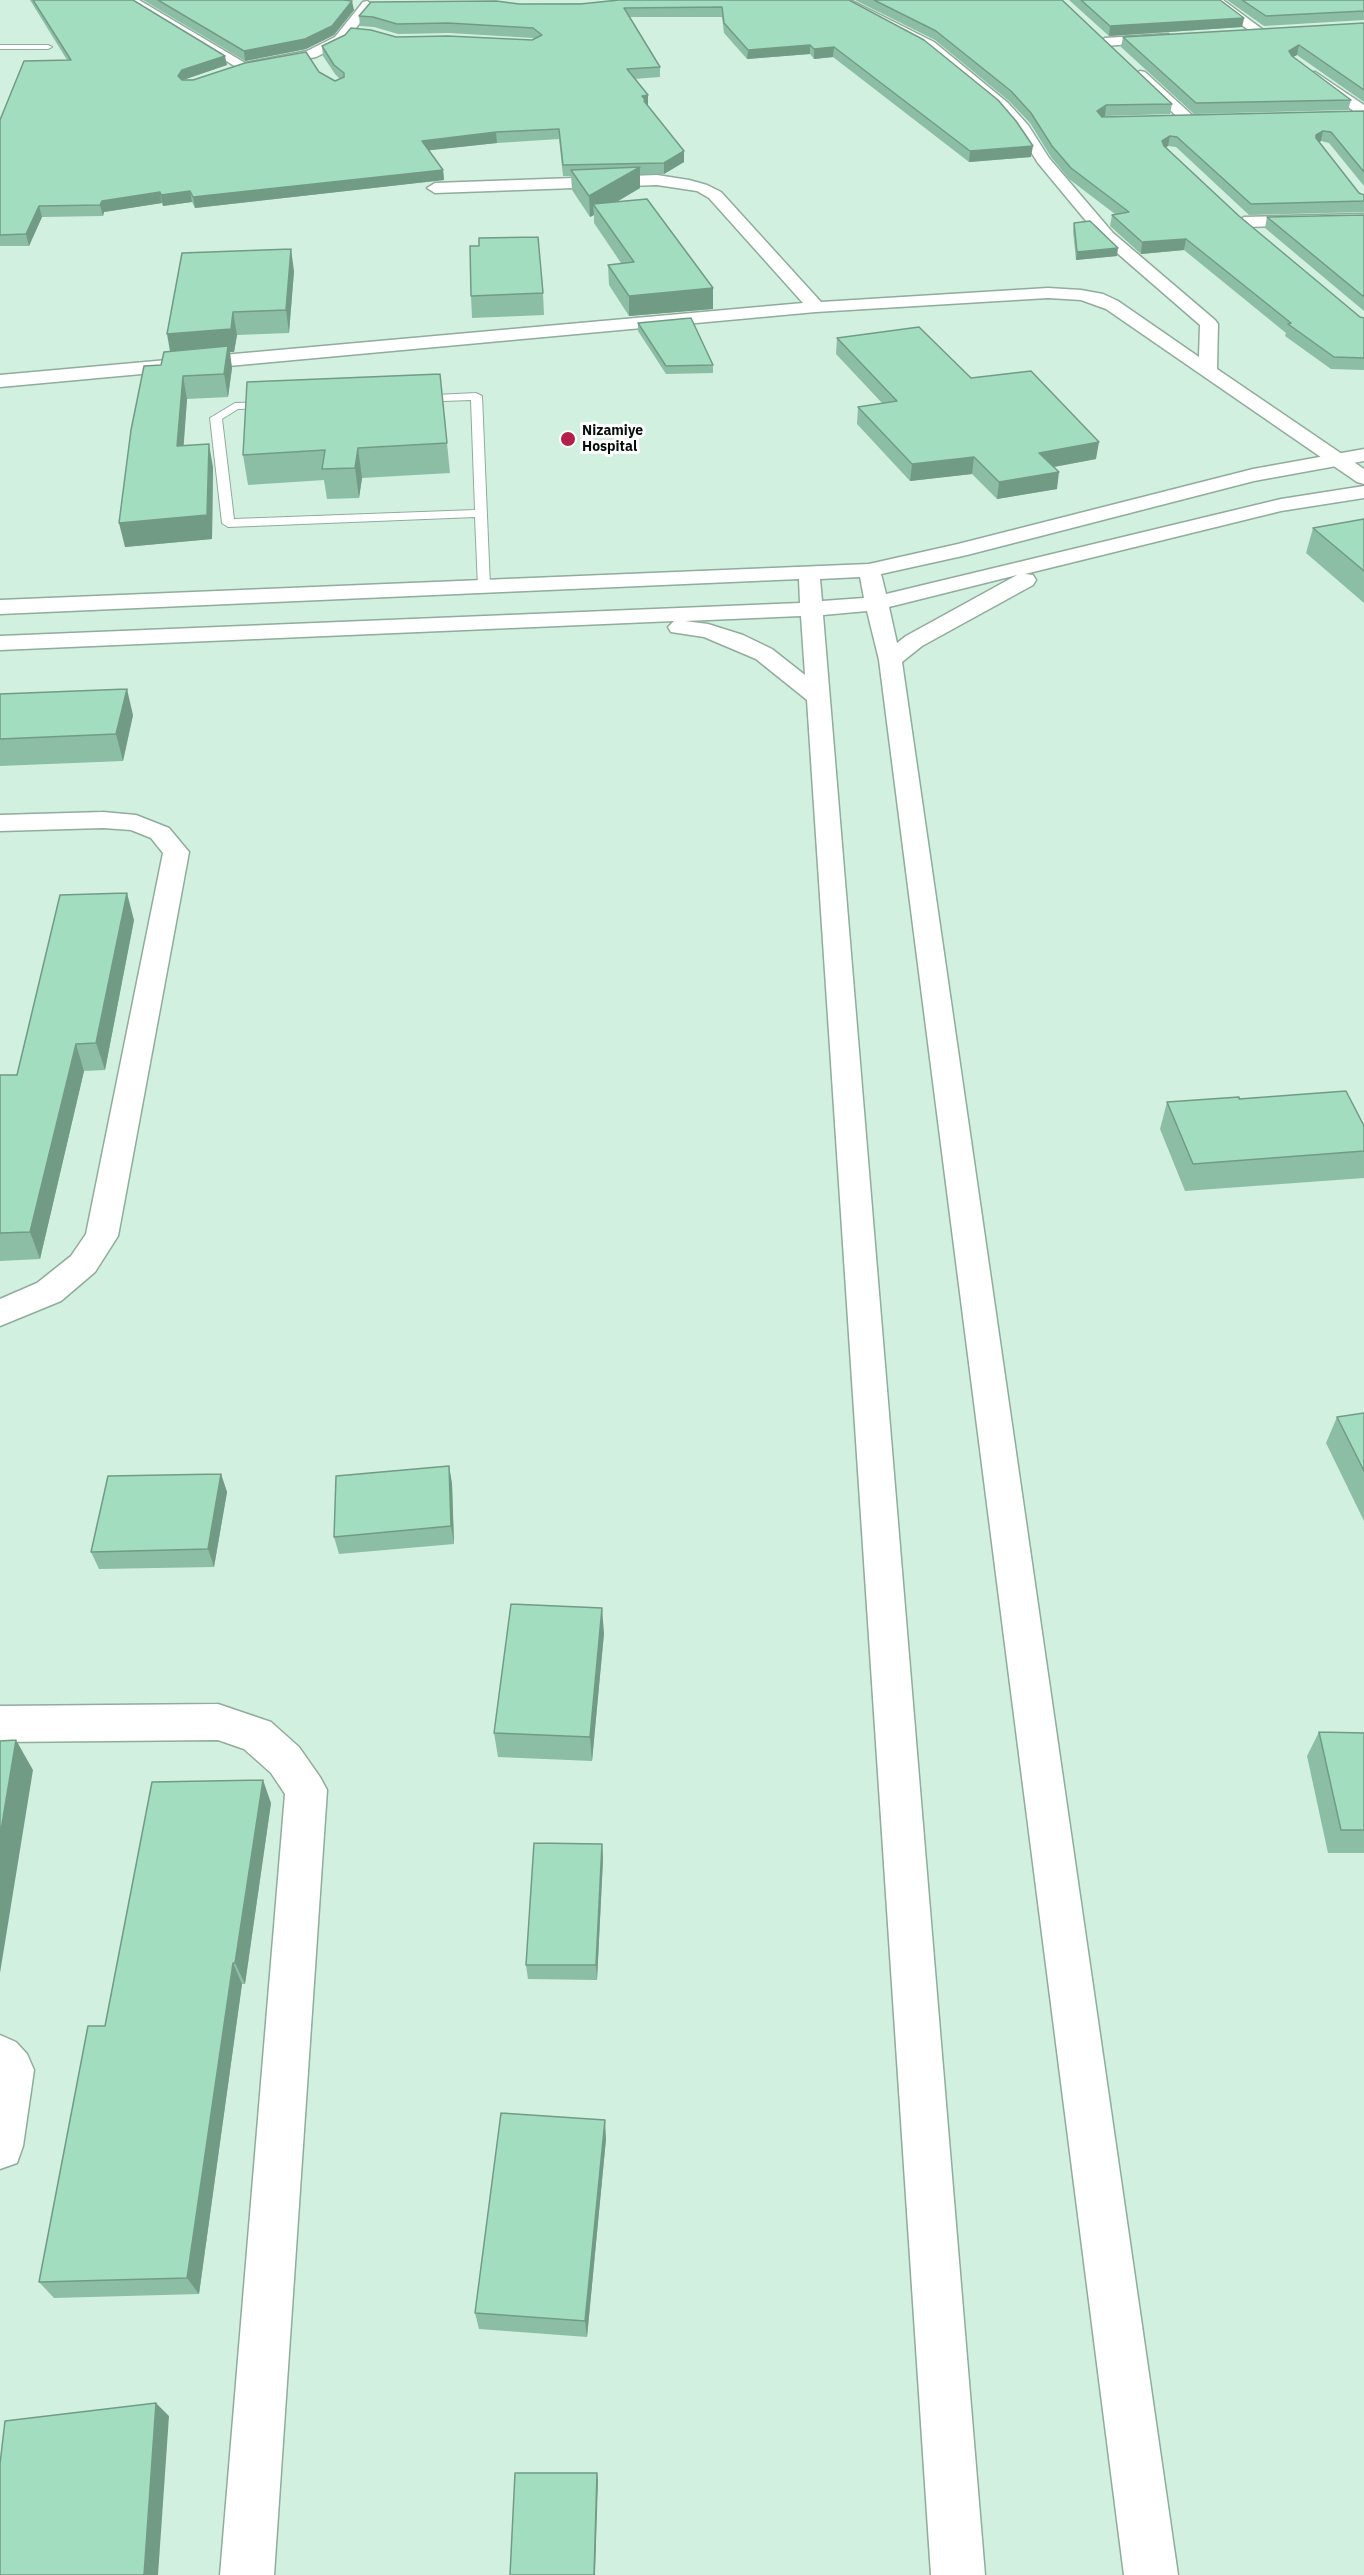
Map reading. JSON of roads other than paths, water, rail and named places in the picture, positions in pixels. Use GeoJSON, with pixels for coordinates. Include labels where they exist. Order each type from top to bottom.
{"type":"FeatureCollection","features":[{"type":"Feature","properties":{"kind":"street"},"geometry":{"type":"LineString","coordinates":[[130,0],[243,68]]}},
{"type":"Feature","properties":{"kind":"street"},"geometry":{"type":"LineString","coordinates":[[840,0],[928,45],[1003,106],[1023,128],[1044,160],[1107,236],[1209,324],[1208,371]]}},
{"type":"Feature","properties":{"kind":"street"},"geometry":{"type":"LineString","coordinates":[[1215,0],[1266,32],[1236,34]]}},
{"type":"Feature","properties":{"kind":"street"},"geometry":{"type":"LineString","coordinates":[[221,74],[311,54],[340,40],[367,5]]}},
{"type":"Feature","properties":{"kind":"street"},"geometry":{"type":"LineString","coordinates":[[348,31],[365,32]]}},
{"type":"Feature","properties":{"kind":"street"},"geometry":{"type":"LineString","coordinates":[[1165,120],[1194,119],[1101,39],[1176,38]]}},
{"type":"Feature","properties":{"kind":"street"},"geometry":{"type":"LineString","coordinates":[[311,54],[323,69]]}},
{"type":"Feature","properties":{"kind":"street"},"geometry":{"type":"LineString","coordinates":[[1305,68],[1364,114]]}},
{"type":"Feature","properties":{"kind":"street"},"geometry":{"type":"LineString","coordinates":[[1340,116],[1364,114]]}},
{"type":"Feature","properties":{"kind":"street"},"geometry":{"type":"LineString","coordinates":[[435,188],[657,180],[702,188],[715,195],[816,307]]}},
{"type":"Feature","properties":{"kind":"street"},"geometry":{"type":"LineString","coordinates":[[1261,236],[1240,218],[1364,219]]}},
{"type":"Feature","properties":{"kind":"street"},"geometry":{"type":"LineString","coordinates":[[0,381],[816,307],[1048,293],[1081,295],[1097,298],[1112,305],[1364,478]]}},
{"type":"Feature","properties":{"kind":"street"},"geometry":{"type":"LineString","coordinates":[[0,644],[813,609],[959,550],[1253,476],[1364,455]]}},
{"type":"Feature","properties":{"kind":"street"},"geometry":{"type":"LineString","coordinates":[[0,607],[809,573],[873,586],[1063,559],[1281,505],[1364,492]]}},
{"type":"Feature","properties":{"kind":"street"},"geometry":{"type":"LineString","coordinates":[[891,660],[914,641],[1063,559]]}},
{"type":"Feature","properties":{"kind":"street"},"geometry":{"type":"LineString","coordinates":[[809,573],[958,2575]]}},
{"type":"Feature","properties":{"kind":"street"},"geometry":{"type":"LineString","coordinates":[[873,586],[891,660],[1151,2575]]}},
{"type":"Feature","properties":{"kind":"street"},"geometry":{"type":"LineString","coordinates":[[612,617],[708,631],[735,640],[764,654],[820,699]]}},
{"type":"Feature","properties":{"kind":"street"},"geometry":{"type":"LineString","coordinates":[[0,823],[103,820],[136,824],[160,833],[176,852],[102,1236],[83,1264],[49,1292],[0,1313]]}},
{"type":"Feature","properties":{"kind":"street"},"geometry":{"type":"LineString","coordinates":[[0,1724],[218,1722],[257,1735],[285,1760],[306,1790],[247,2575]]}},
{"type":"Feature","properties":{"kind":"street"},"geometry":{"type":"LineString","coordinates":[[0,2058],[11,2070],[0,2146]]}},
{"type":"Feature","properties":{"kind":"lane"},"geometry":{"type":"LineString","coordinates":[[0,47],[48,47]]}},
{"type":"Feature","properties":{"kind":"lane"},"geometry":{"type":"LineString","coordinates":[[407,399],[476,396],[484,587]]}},
{"type":"Feature","properties":{"kind":"lane"},"geometry":{"type":"LineString","coordinates":[[281,405],[235,406],[216,418],[228,523],[481,513]]}},
{"type":"Feature","properties":{"kind":"place","name":"Nizamiye Hospital"},"geometry":{"type":"Point","coordinates":[568,439]}}]}
